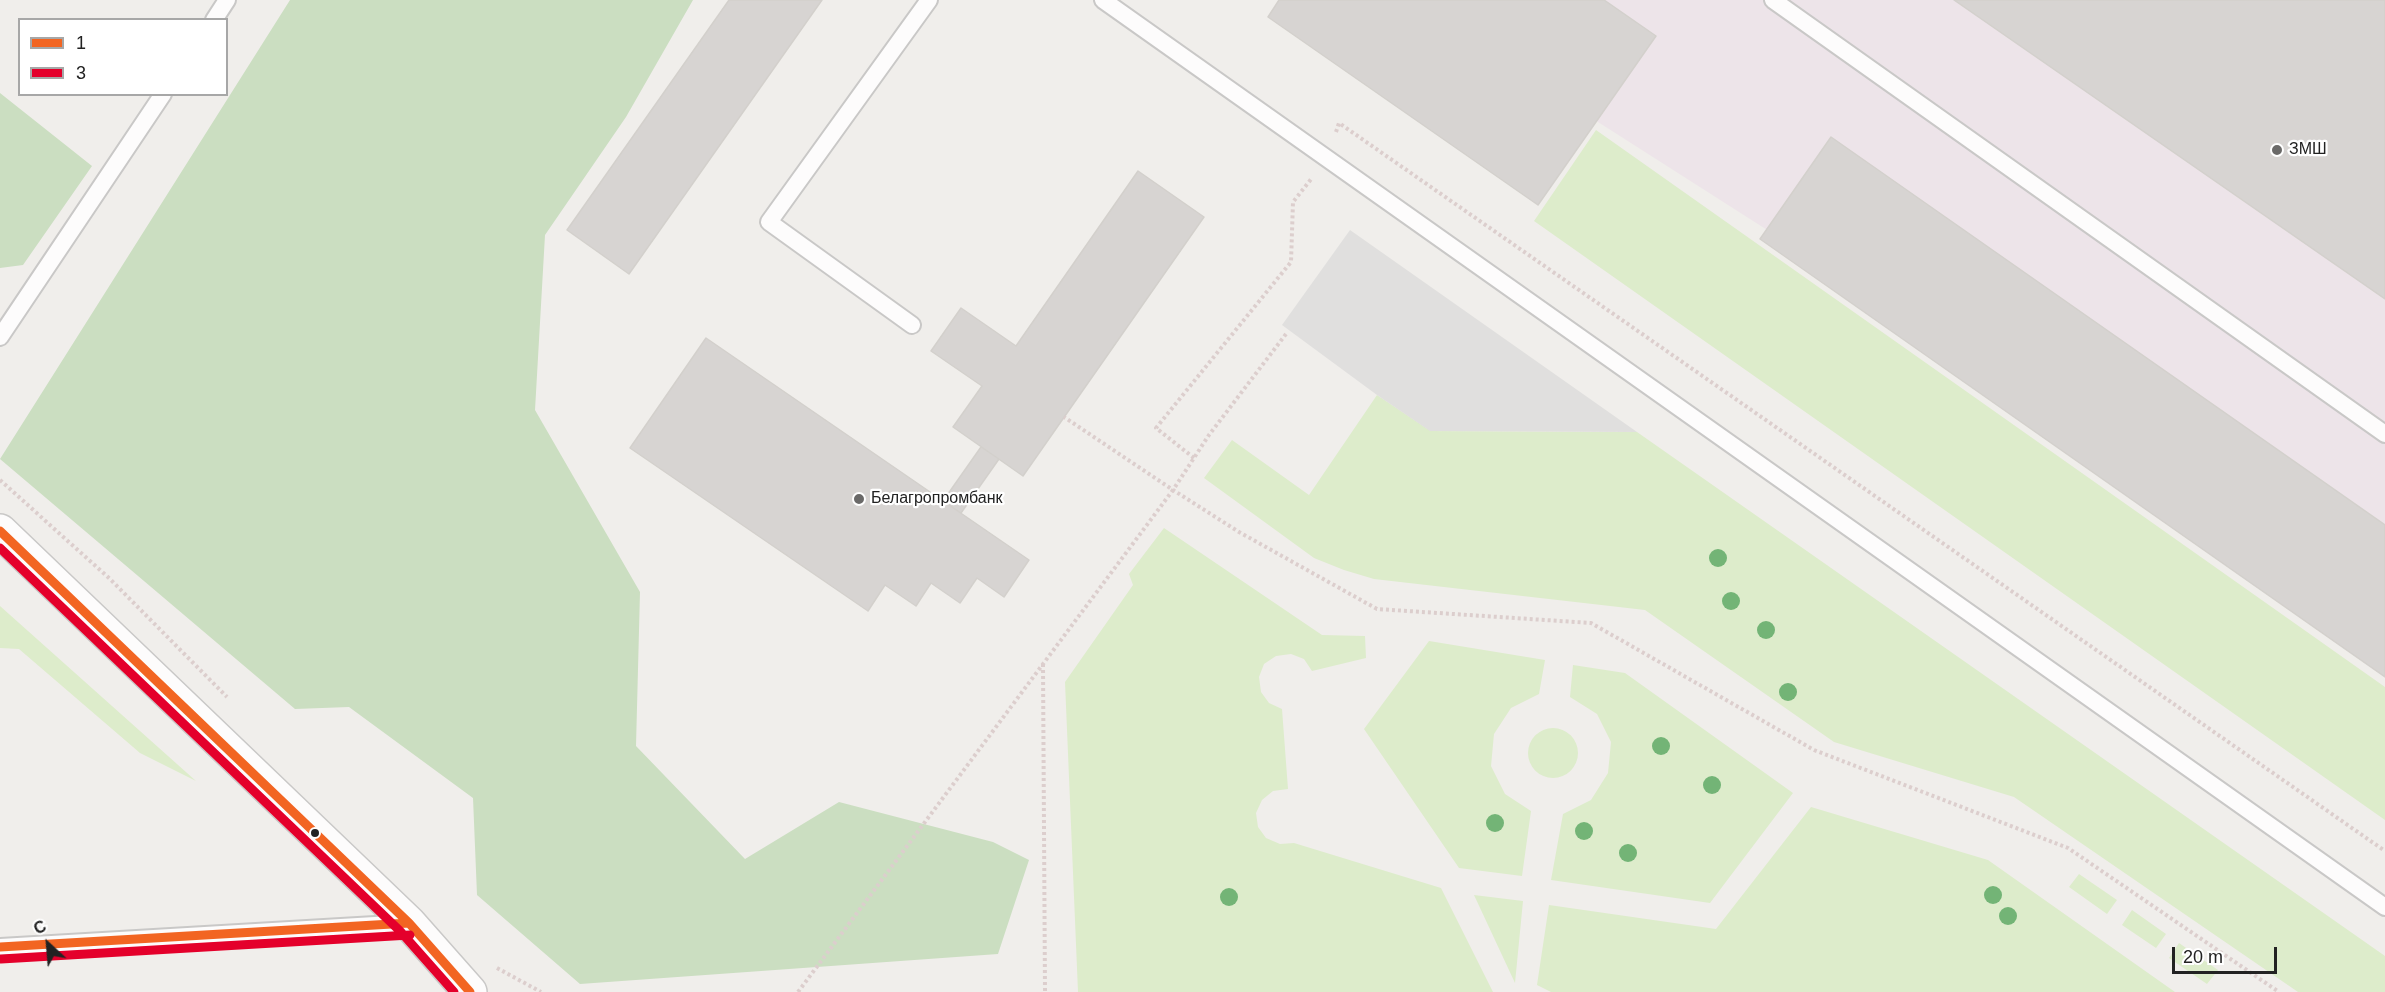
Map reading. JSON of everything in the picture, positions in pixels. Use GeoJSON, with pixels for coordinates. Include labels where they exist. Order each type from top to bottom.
{"type":"FeatureCollection","features":[{"type":"Feature","properties":{"kind":"street"},"geometry":{"type":"LineString","coordinates":[[0,531],[410,923],[470,992]]}},
{"type":"Feature","properties":{"kind":"lane"},"geometry":{"type":"LineString","coordinates":[[215,18],[227,0]]}},
{"type":"Feature","properties":{"kind":"lane"},"geometry":{"type":"LineString","coordinates":[[912,326],[769,222],[929,0]]}},
{"type":"Feature","properties":{"kind":"lane"},"geometry":{"type":"LineString","coordinates":[[1103,0],[2385,907]]}},
{"type":"Feature","properties":{"kind":"lane"},"geometry":{"type":"LineString","coordinates":[[1773,0],[2385,434]]}},
{"type":"Feature","properties":{"kind":"lane"},"geometry":{"type":"LineString","coordinates":[[0,337],[162,96]]}},
{"type":"Feature","properties":{"kind":"lane"},"geometry":{"type":"LineString","coordinates":[[0,947],[410,923]]}},
{"type":"Feature","properties":{"kind":"path"},"geometry":{"type":"LineString","coordinates":[[798,992],[1173,490],[1209,435],[1286,334]]}},
{"type":"Feature","properties":{"kind":"path"},"geometry":{"type":"LineString","coordinates":[[1064,417],[1239,532],[1377,609],[1591,623],[1814,750],[2068,848],[2279,992]]}},
{"type":"Feature","properties":{"kind":"path"},"geometry":{"type":"LineString","coordinates":[[1043,663],[1045,992]]}},
{"type":"Feature","properties":{"kind":"shaded area"},"geometry":{"type":"Polygon","coordinates":[[[1423,0],[2385,0],[2385,660],[1786,242],[1551,92],[1423,0]]]}},
{"type":"Feature","properties":{"kind":"shaded area"},"geometry":{"type":"Polygon","coordinates":[[[1350,230],[1637,432],[1430,431],[1377,395],[1282,325],[1350,230]]]}},
{"type":"Feature","properties":{"kind":"green space"},"geometry":{"type":"Polygon","coordinates":[[[290,0],[693,0],[626,117],[545,235],[535,410],[640,592],[636,746],[745,859],[839,802],[993,842],[1029,860],[998,954],[580,984],[477,895],[473,798],[349,707],[295,709],[0,459],[290,0]]]}},
{"type":"Feature","properties":{"kind":"green space"},"geometry":{"type":"Polygon","coordinates":[[[0,93],[92,166],[23,265],[0,268],[0,93]]]}},
{"type":"Feature","properties":{"kind":"green space"},"geometry":{"type":"Polygon","coordinates":[[[1596,130],[2385,687],[2385,820],[1534,221],[1596,130]]]}},
{"type":"Feature","properties":{"kind":"green space"},"geometry":{"type":"Polygon","coordinates":[[[1377,395],[1431,431],[1637,432],[2385,956],[2385,992],[2298,992],[2014,797],[1834,742],[1645,610],[1374,579],[1314,558],[1204,478],[1232,440],[1309,495],[1377,395]]]}},
{"type":"Feature","properties":{"kind":"green space"},"geometry":{"type":"Polygon","coordinates":[[[1164,528],[1322,635],[1365,636],[1366,658],[1312,671],[1304,659],[1291,654],[1276,656],[1264,664],[1259,677],[1261,692],[1269,703],[1282,709],[1288,789],[1273,791],[1262,800],[1256,813],[1258,827],[1266,838],[1280,844],[1294,843],[1441,888],[1493,992],[1078,992],[1065,682],[1133,585],[1129,574],[1164,528]]]}},
{"type":"Feature","properties":{"kind":"green space"},"geometry":{"type":"Polygon","coordinates":[[[0,606],[196,781],[140,753],[19,649],[0,648],[0,606]]]}},
{"type":"Feature","properties":{"kind":"green space"},"geometry":{"type":"Polygon","coordinates":[[[1429,641],[1545,660],[1539,694],[1511,708],[1494,734],[1491,766],[1505,794],[1531,811],[1522,876],[1459,868],[1364,729],[1429,641]]]}},
{"type":"Feature","properties":{"kind":"green space"},"geometry":{"type":"Polygon","coordinates":[[[1573,665],[1625,673],[1793,793],[1710,903],[1551,880],[1563,814],[1591,800],[1608,773],[1611,742],[1597,714],[1570,697],[1573,665]]]}},
{"type":"Feature","properties":{"kind":"green space"},"geometry":{"type":"Polygon","coordinates":[[[1558,728],[1571,735],[1577,743],[1577,763],[1571,771],[1563,777],[1548,778],[1535,771],[1529,763],[1528,748],[1535,735],[1543,729],[1558,728]]]}},
{"type":"Feature","properties":{"kind":"green space"},"geometry":{"type":"Polygon","coordinates":[[[1811,807],[1988,860],[2175,992],[1551,992],[1537,985],[1549,905],[1716,929],[1811,807]]]}},
{"type":"Feature","properties":{"kind":"green space"},"geometry":{"type":"Polygon","coordinates":[[[2079,874],[2117,900],[2107,914],[2069,887],[2079,874]]]}},
{"type":"Feature","properties":{"kind":"green space"},"geometry":{"type":"Polygon","coordinates":[[[1474,895],[1523,901],[1515,983],[1474,895]]]}},
{"type":"Feature","properties":{"kind":"green space"},"geometry":{"type":"Polygon","coordinates":[[[2132,910],[2166,934],[2156,948],[2122,925],[2132,910]]]}},
{"type":"Feature","properties":{"kind":"green space"},"geometry":{"type":"Polygon","coordinates":[[[2179,943],[2218,970],[2207,984],[2169,958],[2179,943]]]}},
{"type":"Feature","properties":{"kind":"building"},"geometry":{"type":"Polygon","coordinates":[[[729,0],[822,0],[629,274],[567,230],[729,0]]]}},
{"type":"Feature","properties":{"kind":"building"},"geometry":{"type":"Polygon","coordinates":[[[1279,0],[1604,0],[1656,36],[1538,205],[1268,17],[1279,0]]]}},
{"type":"Feature","properties":{"kind":"building","name":"ЗМШ"},"geometry":{"type":"Polygon","coordinates":[[[1954,0],[2385,0],[2385,299],[1954,0]]]}},
{"type":"Feature","properties":{"kind":"building"},"geometry":{"type":"Polygon","coordinates":[[[1831,137],[2385,525],[2385,677],[1760,239],[1831,137]]]}},
{"type":"Feature","properties":{"kind":"building"},"geometry":{"type":"Polygon","coordinates":[[[1138,171],[1204,217],[1023,476],[953,427],[982,386],[931,351],[961,308],[1016,346],[1138,171]]]}},
{"type":"Feature","properties":{"kind":"building"},"geometry":{"type":"Polygon","coordinates":[[[706,338],[1029,560],[1004,597],[977,578],[960,603],[931,583],[916,606],[885,585],[868,611],[630,448],[706,338]]]}},
{"type":"Feature","properties":{"kind":"building"},"geometry":{"type":"Polygon","coordinates":[[[981,447],[999,459],[961,513],[943,501],[981,447]]]}},
{"type":"Feature","properties":{"kind":"transit line","name":"1"},"geometry":{"type":"LineString","coordinates":[[0,531],[409,923],[470,992]]}},
{"type":"Feature","properties":{"kind":"transit line","name":"3"},"geometry":{"type":"LineString","coordinates":[[0,548],[400,931],[454,992]]}},
{"type":"Feature","properties":{"kind":"transit line","name":"1"},"geometry":{"type":"LineString","coordinates":[[0,947],[409,923]]}},
{"type":"Feature","properties":{"kind":"transit line","name":"3"},"geometry":{"type":"LineString","coordinates":[[1,959],[410,935]]}},
{"type":"Feature","properties":{"kind":"place","name":"ЗМШ"},"geometry":{"type":"Point","coordinates":[2277,150]}},
{"type":"Feature","properties":{"kind":"place","name":"Белагропромбанк"},"geometry":{"type":"Point","coordinates":[859,499]}}]}
